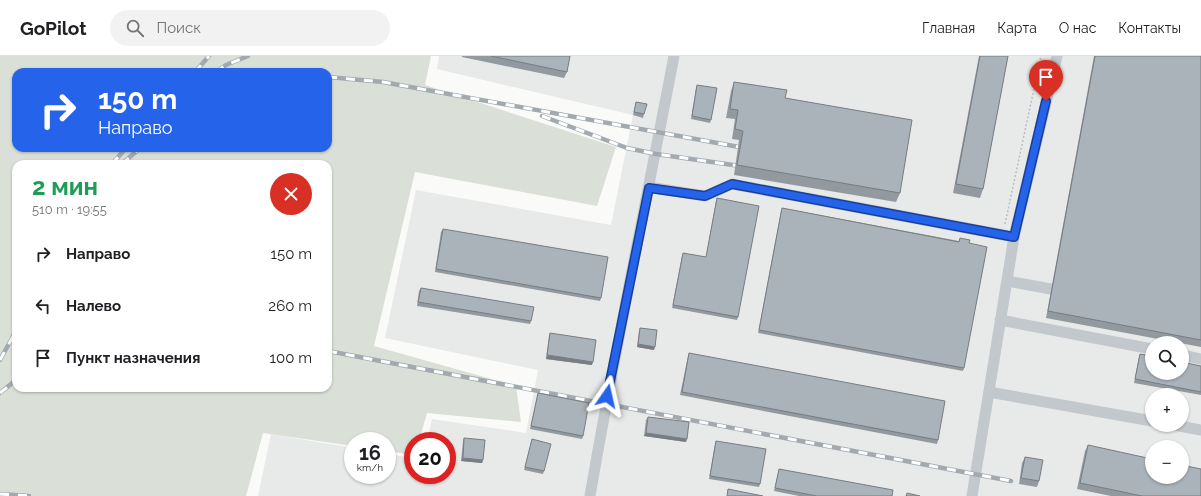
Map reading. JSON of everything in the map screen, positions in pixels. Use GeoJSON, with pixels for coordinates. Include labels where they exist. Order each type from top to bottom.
{"type":"FeatureCollection","features":[{"type":"Feature","properties":{"kind":"lane"},"geometry":{"type":"LineString","coordinates":[[590,496],[609,387],[674,56]]}},
{"type":"Feature","properties":{"kind":"lane"},"geometry":{"type":"LineString","coordinates":[[972,496],[1014,237],[1056,56]]}},
{"type":"Feature","properties":{"kind":"lane"},"geometry":{"type":"LineString","coordinates":[[649,188],[705,196],[732,184],[1014,237]]}},
{"type":"Feature","properties":{"kind":"lane"},"geometry":{"type":"LineString","coordinates":[[1007,281],[1051,289]]}},
{"type":"Feature","properties":{"kind":"lane"},"geometry":{"type":"LineString","coordinates":[[1000,320],[1145,348]]}},
{"type":"Feature","properties":{"kind":"lane"},"geometry":{"type":"LineString","coordinates":[[1189,356],[1201,359]]}},
{"type":"Feature","properties":{"kind":"lane"},"geometry":{"type":"LineString","coordinates":[[989,392],[1145,420]]}},
{"type":"Feature","properties":{"kind":"lane"},"geometry":{"type":"LineString","coordinates":[[1189,428],[1201,430]]}},
{"type":"Feature","properties":{"kind":"path"},"geometry":{"type":"LineString","coordinates":[[1002,235],[1041,56]]}},
{"type":"Feature","properties":{"kind":"shaded area"},"geometry":{"type":"Polygon","coordinates":[[[0,56],[431,56],[425,85],[616,147],[597,206],[415,172],[374,346],[516,386],[521,422],[427,413],[422,432],[404,432],[404,454],[396,452],[396,432],[344,432],[344,445],[263,433],[246,496],[0,496],[0,56]]]}},
{"type":"Feature","properties":{"kind":"shaded area"},"geometry":{"type":"Polygon","coordinates":[[[439,56],[1201,56],[1201,496],[258,496],[271,434],[344,446],[344,484],[396,484],[396,455],[404,457],[404,484],[456,484],[456,432],[429,432],[432,419],[526,433],[538,370],[385,338],[416,190],[611,225],[633,115],[437,69],[439,56]]]}},
{"type":"Feature","properties":{"kind":"building"},"geometry":{"type":"Polygon","coordinates":[[[491,56],[570,56],[567,72],[491,56]]]}},
{"type":"Feature","properties":{"kind":"building"},"geometry":{"type":"Polygon","coordinates":[[[980,56],[1008,56],[983,189],[956,184],[980,56]]]}},
{"type":"Feature","properties":{"kind":"building"},"geometry":{"type":"Polygon","coordinates":[[[1095,56],[1201,56],[1201,340],[1189,338],[1189,336],[1180,336],[1048,311],[1095,56]]]}},
{"type":"Feature","properties":{"kind":"building"},"geometry":{"type":"Polygon","coordinates":[[[734,82],[787,90],[785,98],[912,120],[900,193],[737,165],[743,131],[735,129],[738,110],[730,109],[734,82]]]}},
{"type":"Feature","properties":{"kind":"building"},"geometry":{"type":"Polygon","coordinates":[[[697,85],[717,88],[711,120],[692,116],[697,85]]]}},
{"type":"Feature","properties":{"kind":"building"},"geometry":{"type":"Polygon","coordinates":[[[636,102],[647,104],[644,114],[634,112],[636,102]]]}},
{"type":"Feature","properties":{"kind":"building"},"geometry":{"type":"Polygon","coordinates":[[[717,198],[759,206],[738,317],[673,305],[683,253],[706,257],[717,198]]]}},
{"type":"Feature","properties":{"kind":"building"},"geometry":{"type":"Polygon","coordinates":[[[782,208],[959,242],[960,238],[970,240],[969,243],[987,247],[964,368],[759,330],[782,208]]]}},
{"type":"Feature","properties":{"kind":"building"},"geometry":{"type":"Polygon","coordinates":[[[443,229],[608,257],[601,298],[436,269],[443,229]]]}},
{"type":"Feature","properties":{"kind":"building"},"geometry":{"type":"Polygon","coordinates":[[[421,288],[534,307],[531,321],[418,302],[421,288]]]}},
{"type":"Feature","properties":{"kind":"building"},"geometry":{"type":"Polygon","coordinates":[[[640,328],[657,330],[655,347],[638,344],[640,328]]]}},
{"type":"Feature","properties":{"kind":"building"},"geometry":{"type":"Polygon","coordinates":[[[550,333],[596,340],[593,362],[547,355],[550,333]]]}},
{"type":"Feature","properties":{"kind":"building"},"geometry":{"type":"Polygon","coordinates":[[[689,353],[945,401],[938,440],[682,392],[689,353]]]}},
{"type":"Feature","properties":{"kind":"building"},"geometry":{"type":"Polygon","coordinates":[[[1140,354],[1145,355],[1145,380],[1189,380],[1189,363],[1201,366],[1201,392],[1189,390],[1189,388],[1181,388],[1135,379],[1140,354]]]}},
{"type":"Feature","properties":{"kind":"building"},"geometry":{"type":"Polygon","coordinates":[[[538,393],[589,403],[583,436],[531,426],[538,393]]]}},
{"type":"Feature","properties":{"kind":"building"},"geometry":{"type":"Polygon","coordinates":[[[648,417],[689,422],[687,439],[646,433],[648,417]]]}},
{"type":"Feature","properties":{"kind":"building"},"geometry":{"type":"Polygon","coordinates":[[[464,438],[485,440],[483,460],[463,458],[464,438]]]}},
{"type":"Feature","properties":{"kind":"building"},"geometry":{"type":"Polygon","coordinates":[[[532,439],[551,444],[544,471],[525,467],[532,439]]]}},
{"type":"Feature","properties":{"kind":"building"},"geometry":{"type":"Polygon","coordinates":[[[716,441],[766,449],[760,484],[710,476],[716,441]]]}},
{"type":"Feature","properties":{"kind":"building"},"geometry":{"type":"Polygon","coordinates":[[[1088,445],[1145,457],[1145,484],[1189,484],[1189,466],[1201,469],[1201,496],[1142,496],[1080,483],[1088,445]]]}},
{"type":"Feature","properties":{"kind":"building"},"geometry":{"type":"Polygon","coordinates":[[[1025,457],[1043,460],[1039,481],[1021,478],[1025,457]]]}},
{"type":"Feature","properties":{"kind":"building"},"geometry":{"type":"Polygon","coordinates":[[[779,469],[893,490],[892,496],[817,496],[775,488],[779,469]]]}},
{"type":"Feature","properties":{"kind":"building"},"geometry":{"type":"Polygon","coordinates":[[[728,489],[763,496],[727,496],[728,489]]]}},
{"type":"Feature","properties":{"kind":"building"},"geometry":{"type":"Polygon","coordinates":[[[907,493],[920,496],[906,496],[907,493]]]}},
{"type":"Feature","properties":{"kind":"railway"},"geometry":{"type":"LineString","coordinates":[[198,68],[209,56]]}},
{"type":"Feature","properties":{"kind":"railway"},"geometry":{"type":"LineString","coordinates":[[222,68],[248,56]]}},
{"type":"Feature","properties":{"kind":"railway"},"geometry":{"type":"LineString","coordinates":[[332,77],[383,82],[750,149]]}},
{"type":"Feature","properties":{"kind":"railway"},"geometry":{"type":"LineString","coordinates":[[542,116],[627,148],[656,154],[747,167]]}},
{"type":"Feature","properties":{"kind":"railway"},"geometry":{"type":"LineString","coordinates":[[116,160],[122,152]]}},
{"type":"Feature","properties":{"kind":"railway"},"geometry":{"type":"LineString","coordinates":[[126,160],[136,152]]}},
{"type":"Feature","properties":{"kind":"railway"},"geometry":{"type":"LineString","coordinates":[[0,360],[12,338]]}},
{"type":"Feature","properties":{"kind":"railway"},"geometry":{"type":"LineString","coordinates":[[332,352],[1011,481]]}},
{"type":"Feature","properties":{"kind":"railway"},"geometry":{"type":"LineString","coordinates":[[0,393],[12,383]]}},
{"type":"Feature","properties":{"kind":"railway"},"geometry":{"type":"LineString","coordinates":[[0,494],[29,496]]}},
{"type":"Feature","properties":{"kind":"route"},"geometry":{"type":"LineString","coordinates":[[607,396],[649,188],[705,196],[732,184],[1014,237],[1046,101]]}}]}
